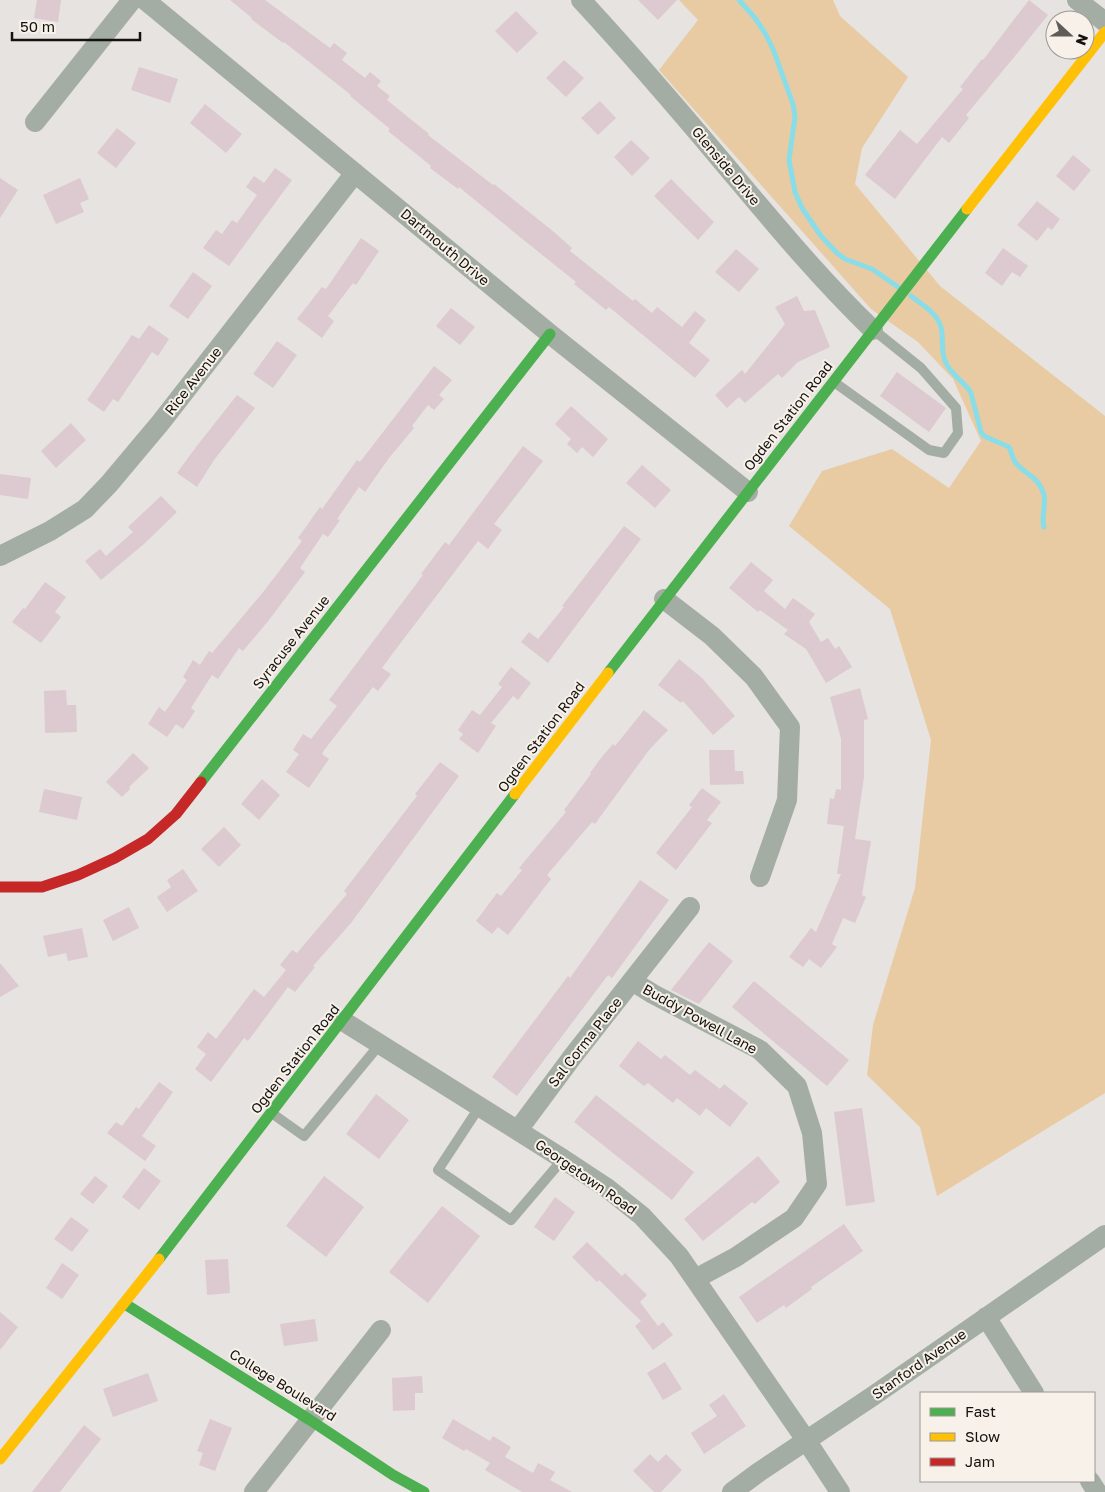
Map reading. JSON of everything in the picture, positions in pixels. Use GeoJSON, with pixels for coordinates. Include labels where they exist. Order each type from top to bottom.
{"type":"FeatureCollection","features":[{"type":"Feature","properties":{"kind":"street"},"geometry":{"type":"LineString","coordinates":[[36,122],[132,0]]}},
{"type":"Feature","properties":{"kind":"street","name":"Dartmouth Drive"},"geometry":{"type":"LineString","coordinates":[[145,0],[550,334],[748,492]]}},
{"type":"Feature","properties":{"kind":"street","name":"Glenside Drive"},"geometry":{"type":"LineString","coordinates":[[581,0],[648,73],[781,232],[842,301],[873,330]]}},
{"type":"Feature","properties":{"kind":"street"},"geometry":{"type":"LineString","coordinates":[[1077,0],[1105,22]]}},
{"type":"Feature","properties":{"kind":"street","name":"Ogden Station Road"},"geometry":{"type":"LineString","coordinates":[[0,1460],[125,1304],[664,599],[1105,32]]}},
{"type":"Feature","properties":{"kind":"street","name":"Rice Avenue"},"geometry":{"type":"LineString","coordinates":[[0,556],[50,531],[85,509],[109,484],[173,406],[356,173]]}},
{"type":"Feature","properties":{"kind":"street","name":"Syracuse Avenue"},"geometry":{"type":"LineString","coordinates":[[0,888],[42,887],[78,875],[115,858],[148,839],[176,814],[550,334]]}},
{"type":"Feature","properties":{"kind":"street"},"geometry":{"type":"LineString","coordinates":[[664,599],[712,636],[754,677],[790,727],[787,800],[760,876]]}},
{"type":"Feature","properties":{"kind":"street","name":"Sal Corma Place"},"geometry":{"type":"LineString","coordinates":[[518,1130],[573,1056],[690,907]]}},
{"type":"Feature","properties":{"kind":"street","name":"Buddy Powell Lane"},"geometry":{"type":"LineString","coordinates":[[632,981],[760,1050],[797,1086],[812,1132],[817,1184],[794,1218],[736,1257],[695,1279]]}},
{"type":"Feature","properties":{"kind":"street","name":"Georgetown Road"},"geometry":{"type":"LineString","coordinates":[[343,1021],[564,1159],[607,1188],[642,1216],[679,1256],[840,1492]]}},
{"type":"Feature","properties":{"kind":"street","name":"Stanford Avenue"},"geometry":{"type":"LineString","coordinates":[[732,1492],[1105,1235]]}},
{"type":"Feature","properties":{"kind":"street","name":"College Boulevard"},"geometry":{"type":"LineString","coordinates":[[125,1304],[310,1420],[393,1475],[424,1492]]}},
{"type":"Feature","properties":{"kind":"street"},"geometry":{"type":"LineString","coordinates":[[986,1317],[1033,1392]]}},
{"type":"Feature","properties":{"kind":"street"},"geometry":{"type":"LineString","coordinates":[[254,1492],[381,1330]]}},
{"type":"Feature","properties":{"kind":"lane"},"geometry":{"type":"LineString","coordinates":[[833,381],[930,450],[944,453],[958,433],[956,408],[921,368],[873,330]]}},
{"type":"Feature","properties":{"kind":"lane"},"geometry":{"type":"LineString","coordinates":[[272,1113],[304,1136],[380,1044]]}},
{"type":"Feature","properties":{"kind":"lane"},"geometry":{"type":"LineString","coordinates":[[480,1106],[438,1170],[511,1220],[564,1159]]}},
{"type":"Feature","properties":{"kind":"shaded area"},"geometry":{"type":"Polygon","coordinates":[[[679,0],[833,0],[840,16],[908,77],[862,148],[855,184],[940,286],[1105,416],[1105,1093],[937,1196],[920,1127],[867,1075],[873,1025],[915,888],[931,740],[890,609],[789,526],[822,471],[892,449],[949,488],[981,441],[953,379],[918,342],[871,309],[659,70],[698,20],[679,0]]]}},
{"type":"Feature","properties":{"kind":"building"},"geometry":{"type":"Polygon","coordinates":[[[37,0],[61,0],[58,22],[34,18],[37,0]]]}},
{"type":"Feature","properties":{"kind":"building"},"geometry":{"type":"Polygon","coordinates":[[[230,0],[265,0],[330,48],[334,43],[347,53],[342,60],[365,78],[370,72],[381,81],[377,86],[390,96],[387,100],[428,135],[554,232],[572,248],[570,251],[633,301],[635,299],[652,313],[657,307],[682,327],[695,311],[706,320],[689,343],[710,360],[695,378],[609,307],[606,310],[574,284],[576,282],[459,187],[458,189],[430,168],[431,166],[388,131],[390,129],[351,95],[284,42],[251,19],[230,0]]]}},
{"type":"Feature","properties":{"kind":"building"},"geometry":{"type":"Polygon","coordinates":[[[638,0],[677,0],[658,20],[638,0]]]}},
{"type":"Feature","properties":{"kind":"building"},"geometry":{"type":"Polygon","coordinates":[[[1029,0],[1045,13],[1045,19],[966,115],[969,118],[949,143],[942,137],[895,199],[865,175],[900,130],[917,144],[963,89],[960,87],[1029,0]]]}},
{"type":"Feature","properties":{"kind":"building"},"geometry":{"type":"Polygon","coordinates":[[[516,11],[538,33],[517,53],[495,31],[516,11]]]}},
{"type":"Feature","properties":{"kind":"building"},"geometry":{"type":"Polygon","coordinates":[[[564,60],[584,78],[566,97],[546,78],[564,60]]]}},
{"type":"Feature","properties":{"kind":"building"},"geometry":{"type":"Polygon","coordinates":[[[139,67],[178,79],[170,103],[131,90],[139,67]]]}},
{"type":"Feature","properties":{"kind":"building"},"geometry":{"type":"Polygon","coordinates":[[[600,101],[616,118],[598,135],[581,118],[600,101]]]}},
{"type":"Feature","properties":{"kind":"building"},"geometry":{"type":"Polygon","coordinates":[[[205,104],[242,134],[226,153],[190,123],[205,104]]]}},
{"type":"Feature","properties":{"kind":"building"},"geometry":{"type":"Polygon","coordinates":[[[117,128],[136,143],[116,168],[97,153],[117,128]]]}},
{"type":"Feature","properties":{"kind":"building"},"geometry":{"type":"Polygon","coordinates":[[[631,140],[650,158],[632,176],[614,157],[631,140]]]}},
{"type":"Feature","properties":{"kind":"building"},"geometry":{"type":"Polygon","coordinates":[[[1073,155],[1091,170],[1074,191],[1056,176],[1073,155]]]}},
{"type":"Feature","properties":{"kind":"building"},"geometry":{"type":"Polygon","coordinates":[[[275,168],[292,180],[229,266],[203,248],[216,230],[222,234],[232,220],[237,223],[257,195],[246,187],[254,176],[264,183],[275,168]]]}},
{"type":"Feature","properties":{"kind":"building"},"geometry":{"type":"Polygon","coordinates":[[[0,178],[18,190],[0,218],[0,178]]]}},
{"type":"Feature","properties":{"kind":"building"},"geometry":{"type":"Polygon","coordinates":[[[80,178],[89,199],[80,203],[84,212],[56,224],[43,195],[80,178]]]}},
{"type":"Feature","properties":{"kind":"building"},"geometry":{"type":"Polygon","coordinates":[[[671,179],[714,222],[698,240],[654,196],[671,179]]]}},
{"type":"Feature","properties":{"kind":"building"},"geometry":{"type":"Polygon","coordinates":[[[1037,201],[1060,219],[1052,230],[1048,227],[1037,241],[1017,225],[1037,201]]]}},
{"type":"Feature","properties":{"kind":"building"},"geometry":{"type":"Polygon","coordinates":[[[361,238],[379,251],[356,285],[353,283],[328,316],[334,321],[322,338],[297,319],[322,287],[326,289],[361,238]]]}},
{"type":"Feature","properties":{"kind":"building"},"geometry":{"type":"Polygon","coordinates":[[[1003,248],[1028,266],[1020,277],[1012,272],[1002,286],[985,273],[1003,248]]]}},
{"type":"Feature","properties":{"kind":"building"},"geometry":{"type":"Polygon","coordinates":[[[736,249],[759,269],[739,292],[715,272],[736,249]]]}},
{"type":"Feature","properties":{"kind":"building"},"geometry":{"type":"Polygon","coordinates":[[[193,272],[212,286],[188,319],[169,306],[193,272]]]}},
{"type":"Feature","properties":{"kind":"building"},"geometry":{"type":"Polygon","coordinates":[[[797,296],[804,311],[815,310],[830,347],[798,362],[782,378],[778,374],[745,403],[739,397],[727,408],[715,395],[742,370],[745,374],[785,324],[775,307],[797,296]]]}},
{"type":"Feature","properties":{"kind":"building"},"geometry":{"type":"Polygon","coordinates":[[[451,308],[475,327],[460,345],[436,326],[451,308]]]}},
{"type":"Feature","properties":{"kind":"building"},"geometry":{"type":"Polygon","coordinates":[[[149,325],[169,339],[158,356],[152,352],[118,402],[113,399],[104,412],[87,400],[132,335],[139,339],[149,325]]]}},
{"type":"Feature","properties":{"kind":"building"},"geometry":{"type":"Polygon","coordinates":[[[277,341],[297,355],[273,388],[253,374],[277,341]]]}},
{"type":"Feature","properties":{"kind":"building"},"geometry":{"type":"Polygon","coordinates":[[[434,366],[452,380],[439,395],[444,399],[434,410],[428,405],[412,426],[414,428],[389,458],[365,492],[359,487],[337,519],[340,520],[328,537],[323,534],[300,568],[305,572],[269,620],[243,651],[239,648],[218,679],[212,675],[191,708],[195,711],[183,729],[176,724],[167,737],[148,724],[159,707],[165,712],[187,680],[183,677],[193,660],[200,665],[209,651],[212,653],[264,591],[302,541],[298,538],[320,507],[322,509],[357,460],[360,462],[434,366]]]}},
{"type":"Feature","properties":{"kind":"building"},"geometry":{"type":"Polygon","coordinates":[[[897,372],[946,408],[929,432],[880,396],[897,372]]]}},
{"type":"Feature","properties":{"kind":"building"},"geometry":{"type":"Polygon","coordinates":[[[237,395],[255,408],[214,460],[197,487],[177,473],[237,395]]]}},
{"type":"Feature","properties":{"kind":"building"},"geometry":{"type":"Polygon","coordinates":[[[571,406],[608,439],[593,457],[582,447],[577,453],[567,444],[571,439],[555,424],[571,406]]]}},
{"type":"Feature","properties":{"kind":"building"},"geometry":{"type":"Polygon","coordinates":[[[71,423],[86,440],[56,468],[41,451],[71,423]]]}},
{"type":"Feature","properties":{"kind":"building"},"geometry":{"type":"Polygon","coordinates":[[[523,446],[543,461],[494,524],[502,530],[488,549],[478,541],[393,653],[382,668],[391,674],[378,691],[373,687],[325,749],[322,754],[329,759],[309,788],[286,772],[299,754],[293,750],[303,734],[311,739],[337,706],[329,700],[423,575],[421,574],[445,542],[449,545],[523,446]]]}},
{"type":"Feature","properties":{"kind":"building"},"geometry":{"type":"Polygon","coordinates":[[[642,465],[671,490],[655,508],[626,483],[642,465]]]}},
{"type":"Feature","properties":{"kind":"building"},"geometry":{"type":"Polygon","coordinates":[[[0,474],[31,478],[28,499],[0,495],[0,474]]]}},
{"type":"Feature","properties":{"kind":"building"},"geometry":{"type":"Polygon","coordinates":[[[161,496],[177,512],[144,544],[101,580],[85,561],[100,549],[106,556],[133,532],[128,527],[161,496]]]}},
{"type":"Feature","properties":{"kind":"building"},"geometry":{"type":"Polygon","coordinates":[[[624,526],[641,539],[548,663],[521,642],[529,632],[538,639],[624,526]]]}},
{"type":"Feature","properties":{"kind":"building"},"geometry":{"type":"Polygon","coordinates":[[[751,562],[773,580],[764,591],[785,609],[793,598],[815,614],[809,622],[821,642],[828,638],[835,649],[839,646],[852,667],[826,683],[806,649],[784,634],[788,630],[760,610],[758,612],[729,588],[751,562]]]}},
{"type":"Feature","properties":{"kind":"building"},"geometry":{"type":"Polygon","coordinates":[[[45,582],[66,597],[55,612],[61,617],[41,643],[12,622],[23,608],[25,609],[45,582]]]}},
{"type":"Feature","properties":{"kind":"building"},"geometry":{"type":"Polygon","coordinates":[[[679,659],[702,678],[735,716],[713,735],[683,701],[681,703],[658,685],[679,659]]]}},
{"type":"Feature","properties":{"kind":"building"},"geometry":{"type":"Polygon","coordinates":[[[511,667],[531,683],[518,700],[513,696],[491,723],[496,726],[478,753],[459,739],[463,734],[458,730],[472,710],[480,715],[502,687],[498,684],[511,667]]]}},
{"type":"Feature","properties":{"kind":"building"},"geometry":{"type":"Polygon","coordinates":[[[860,688],[868,719],[864,720],[864,777],[855,839],[871,841],[862,895],[866,897],[855,923],[843,918],[832,944],[837,947],[821,968],[809,959],[803,967],[789,957],[811,928],[816,932],[841,874],[837,874],[844,826],[827,824],[830,798],[834,799],[836,789],[841,790],[841,739],[830,697],[860,688]]]}},
{"type":"Feature","properties":{"kind":"building"},"geometry":{"type":"Polygon","coordinates":[[[66,690],[67,705],[76,705],[77,732],[45,733],[44,691],[66,690]]]}},
{"type":"Feature","properties":{"kind":"building"},"geometry":{"type":"Polygon","coordinates":[[[644,710],[668,730],[649,750],[595,824],[592,822],[547,875],[551,879],[508,935],[498,927],[492,934],[476,921],[497,893],[501,896],[522,870],[519,868],[566,812],[564,810],[601,758],[613,744],[615,746],[644,710]]]}},
{"type":"Feature","properties":{"kind":"building"},"geometry":{"type":"Polygon","coordinates":[[[709,750],[734,750],[735,771],[743,771],[744,784],[710,785],[709,750]]]}},
{"type":"Feature","properties":{"kind":"building"},"geometry":{"type":"Polygon","coordinates":[[[133,753],[149,768],[129,787],[130,789],[122,797],[106,782],[133,753]]]}},
{"type":"Feature","properties":{"kind":"building"},"geometry":{"type":"Polygon","coordinates":[[[440,762],[459,776],[351,923],[313,966],[315,967],[295,992],[288,987],[248,1041],[244,1038],[211,1082],[195,1069],[206,1054],[197,1047],[208,1032],[216,1039],[254,989],[264,997],[286,970],[280,965],[292,950],[297,953],[347,894],[344,891],[417,796],[415,794],[440,762]]]}},
{"type":"Feature","properties":{"kind":"building"},"geometry":{"type":"Polygon","coordinates":[[[262,779],[280,795],[259,820],[241,804],[262,779]]]}},
{"type":"Feature","properties":{"kind":"building"},"geometry":{"type":"Polygon","coordinates":[[[702,788],[721,802],[707,820],[712,823],[676,870],[656,853],[692,807],[689,805],[702,788]]]}},
{"type":"Feature","properties":{"kind":"building"},"geometry":{"type":"Polygon","coordinates":[[[44,789],[82,797],[77,820],[39,812],[44,789]]]}},
{"type":"Feature","properties":{"kind":"building"},"geometry":{"type":"Polygon","coordinates":[[[224,827],[241,845],[219,867],[201,849],[224,827]]]}},
{"type":"Feature","properties":{"kind":"building"},"geometry":{"type":"Polygon","coordinates":[[[183,869],[198,891],[167,912],[157,897],[171,887],[167,880],[183,869]]]}},
{"type":"Feature","properties":{"kind":"building"},"geometry":{"type":"Polygon","coordinates":[[[640,880],[669,900],[612,978],[608,975],[517,1096],[492,1077],[568,976],[570,978],[640,880]]]}},
{"type":"Feature","properties":{"kind":"building"},"geometry":{"type":"Polygon","coordinates":[[[129,907],[139,928],[113,941],[103,920],[129,907]]]}},
{"type":"Feature","properties":{"kind":"building"},"geometry":{"type":"Polygon","coordinates":[[[82,928],[88,957],[68,961],[66,953],[48,957],[43,936],[82,928]]]}},
{"type":"Feature","properties":{"kind":"building"},"geometry":{"type":"Polygon","coordinates":[[[709,942],[733,961],[699,1004],[671,990],[709,942]]]}},
{"type":"Feature","properties":{"kind":"building"},"geometry":{"type":"Polygon","coordinates":[[[0,963],[19,986],[0,997],[0,963]]]}},
{"type":"Feature","properties":{"kind":"building"},"geometry":{"type":"Polygon","coordinates":[[[754,981],[849,1060],[827,1086],[732,1007],[754,981]]]}},
{"type":"Feature","properties":{"kind":"building"},"geometry":{"type":"Polygon","coordinates":[[[638,1041],[661,1059],[665,1055],[690,1075],[695,1070],[720,1089],[724,1084],[748,1103],[730,1127],[706,1108],[700,1116],[677,1098],[673,1103],[648,1083],[644,1086],[619,1066],[638,1041]]]}},
{"type":"Feature","properties":{"kind":"building"},"geometry":{"type":"Polygon","coordinates":[[[159,1082],[173,1092],[142,1136],[156,1146],[145,1161],[107,1133],[116,1122],[122,1126],[136,1107],[139,1109],[159,1082]]]}},
{"type":"Feature","properties":{"kind":"building"},"geometry":{"type":"Polygon","coordinates":[[[376,1094],[409,1120],[379,1159],[346,1134],[376,1094]]]}},
{"type":"Feature","properties":{"kind":"building"},"geometry":{"type":"Polygon","coordinates":[[[596,1095],[694,1172],[672,1200],[574,1122],[596,1095]]]}},
{"type":"Feature","properties":{"kind":"building"},"geometry":{"type":"Polygon","coordinates":[[[862,1108],[875,1202],[846,1206],[834,1112],[862,1108]]]}},
{"type":"Feature","properties":{"kind":"building"},"geometry":{"type":"Polygon","coordinates":[[[758,1156],[780,1182],[755,1204],[752,1202],[703,1241],[684,1219],[758,1156]]]}},
{"type":"Feature","properties":{"kind":"building"},"geometry":{"type":"Polygon","coordinates":[[[144,1168],[161,1181],[139,1210],[122,1197],[144,1168]]]}},
{"type":"Feature","properties":{"kind":"building"},"geometry":{"type":"Polygon","coordinates":[[[95,1176],[108,1186],[93,1204],[80,1194],[95,1176]]]}},
{"type":"Feature","properties":{"kind":"building"},"geometry":{"type":"Polygon","coordinates":[[[324,1176],[364,1207],[326,1257],[286,1226],[324,1176]]]}},
{"type":"Feature","properties":{"kind":"building"},"geometry":{"type":"Polygon","coordinates":[[[555,1197],[575,1212],[554,1241],[534,1227],[555,1197]]]}},
{"type":"Feature","properties":{"kind":"building"},"geometry":{"type":"Polygon","coordinates":[[[442,1206],[480,1236],[428,1303],[389,1272],[442,1206]]]}},
{"type":"Feature","properties":{"kind":"building"},"geometry":{"type":"Polygon","coordinates":[[[71,1217],[89,1230],[72,1252],[54,1239],[71,1217]]]}},
{"type":"Feature","properties":{"kind":"building"},"geometry":{"type":"Polygon","coordinates":[[[844,1224],[863,1251],[811,1287],[812,1289],[786,1308],[784,1305],[757,1323],[739,1297],[844,1224]]]}},
{"type":"Feature","properties":{"kind":"building"},"geometry":{"type":"Polygon","coordinates":[[[587,1242],[622,1276],[625,1273],[647,1295],[640,1302],[658,1326],[663,1322],[673,1335],[653,1350],[635,1326],[641,1321],[572,1257],[587,1242]]]}},
{"type":"Feature","properties":{"kind":"building"},"geometry":{"type":"Polygon","coordinates":[[[228,1259],[230,1293],[207,1295],[205,1260],[228,1259]]]}},
{"type":"Feature","properties":{"kind":"building"},"geometry":{"type":"Polygon","coordinates":[[[62,1263],[79,1275],[62,1299],[46,1288],[62,1263]]]}},
{"type":"Feature","properties":{"kind":"building"},"geometry":{"type":"Polygon","coordinates":[[[0,1312],[18,1327],[0,1350],[0,1312]]]}},
{"type":"Feature","properties":{"kind":"building"},"geometry":{"type":"Polygon","coordinates":[[[315,1319],[318,1341],[284,1346],[280,1324],[315,1319]]]}},
{"type":"Feature","properties":{"kind":"building"},"geometry":{"type":"Polygon","coordinates":[[[665,1362],[682,1389],[663,1400],[647,1373],[665,1362]]]}},
{"type":"Feature","properties":{"kind":"building"},"geometry":{"type":"Polygon","coordinates":[[[148,1373],[158,1401],[113,1417],[103,1389],[148,1373]]]}},
{"type":"Feature","properties":{"kind":"building"},"geometry":{"type":"Polygon","coordinates":[[[422,1376],[423,1393],[415,1393],[415,1410],[393,1411],[392,1378],[422,1376]]]}},
{"type":"Feature","properties":{"kind":"building"},"geometry":{"type":"Polygon","coordinates":[[[724,1394],[746,1426],[704,1454],[691,1433],[717,1416],[709,1405],[724,1394]]]}},
{"type":"Feature","properties":{"kind":"building"},"geometry":{"type":"Polygon","coordinates":[[[210,1419],[232,1428],[215,1471],[199,1465],[203,1453],[197,1451],[210,1419]]]}},
{"type":"Feature","properties":{"kind":"building"},"geometry":{"type":"Polygon","coordinates":[[[453,1419],[490,1441],[493,1436],[511,1447],[505,1457],[533,1473],[538,1463],[555,1472],[550,1480],[572,1492],[522,1492],[485,1470],[490,1463],[442,1438],[453,1419]]]}},
{"type":"Feature","properties":{"kind":"building"},"geometry":{"type":"Polygon","coordinates":[[[84,1425],[101,1439],[60,1492],[32,1492],[84,1425]]]}},
{"type":"Feature","properties":{"kind":"building"},"geometry":{"type":"Polygon","coordinates":[[[650,1454],[658,1462],[666,1454],[682,1470],[661,1492],[654,1492],[633,1471],[650,1454]]]}},
{"type":"Feature","properties":{"kind":"waterway"},"geometry":{"type":"LineString","coordinates":[[739,0],[765,33],[773,49],[793,104],[795,117],[789,160],[795,192],[802,208],[821,236],[837,253],[845,259],[872,269],[898,287]]}},
{"type":"Feature","properties":{"kind":"waterway"},"geometry":{"type":"LineString","coordinates":[[911,296],[939,321],[944,359],[951,371],[971,393],[981,432],[984,436],[1009,447],[1015,462],[1035,479],[1041,488],[1044,495],[1044,527]]}},
{"type":"Feature","properties":{"kind":"traffic: fast"},"geometry":{"type":"LineString","coordinates":[[608,673],[967,209]]}},
{"type":"Feature","properties":{"kind":"traffic: fast"},"geometry":{"type":"LineString","coordinates":[[201,782],[550,334]]}},
{"type":"Feature","properties":{"kind":"traffic: fast"},"geometry":{"type":"LineString","coordinates":[[159,1259],[515,794]]}},
{"type":"Feature","properties":{"kind":"traffic: fast"},"geometry":{"type":"LineString","coordinates":[[125,1304],[310,1420],[393,1475],[424,1492]]}},
{"type":"Feature","properties":{"kind":"traffic: slow"},"geometry":{"type":"LineString","coordinates":[[967,209],[1105,32]]}},
{"type":"Feature","properties":{"kind":"traffic: slow"},"geometry":{"type":"LineString","coordinates":[[515,794],[608,673]]}},
{"type":"Feature","properties":{"kind":"traffic: slow"},"geometry":{"type":"LineString","coordinates":[[0,1459],[159,1259]]}},
{"type":"Feature","properties":{"kind":"traffic: jam"},"geometry":{"type":"LineString","coordinates":[[0,887],[42,887],[78,875],[115,858],[148,839],[176,814],[201,782]]}}]}
